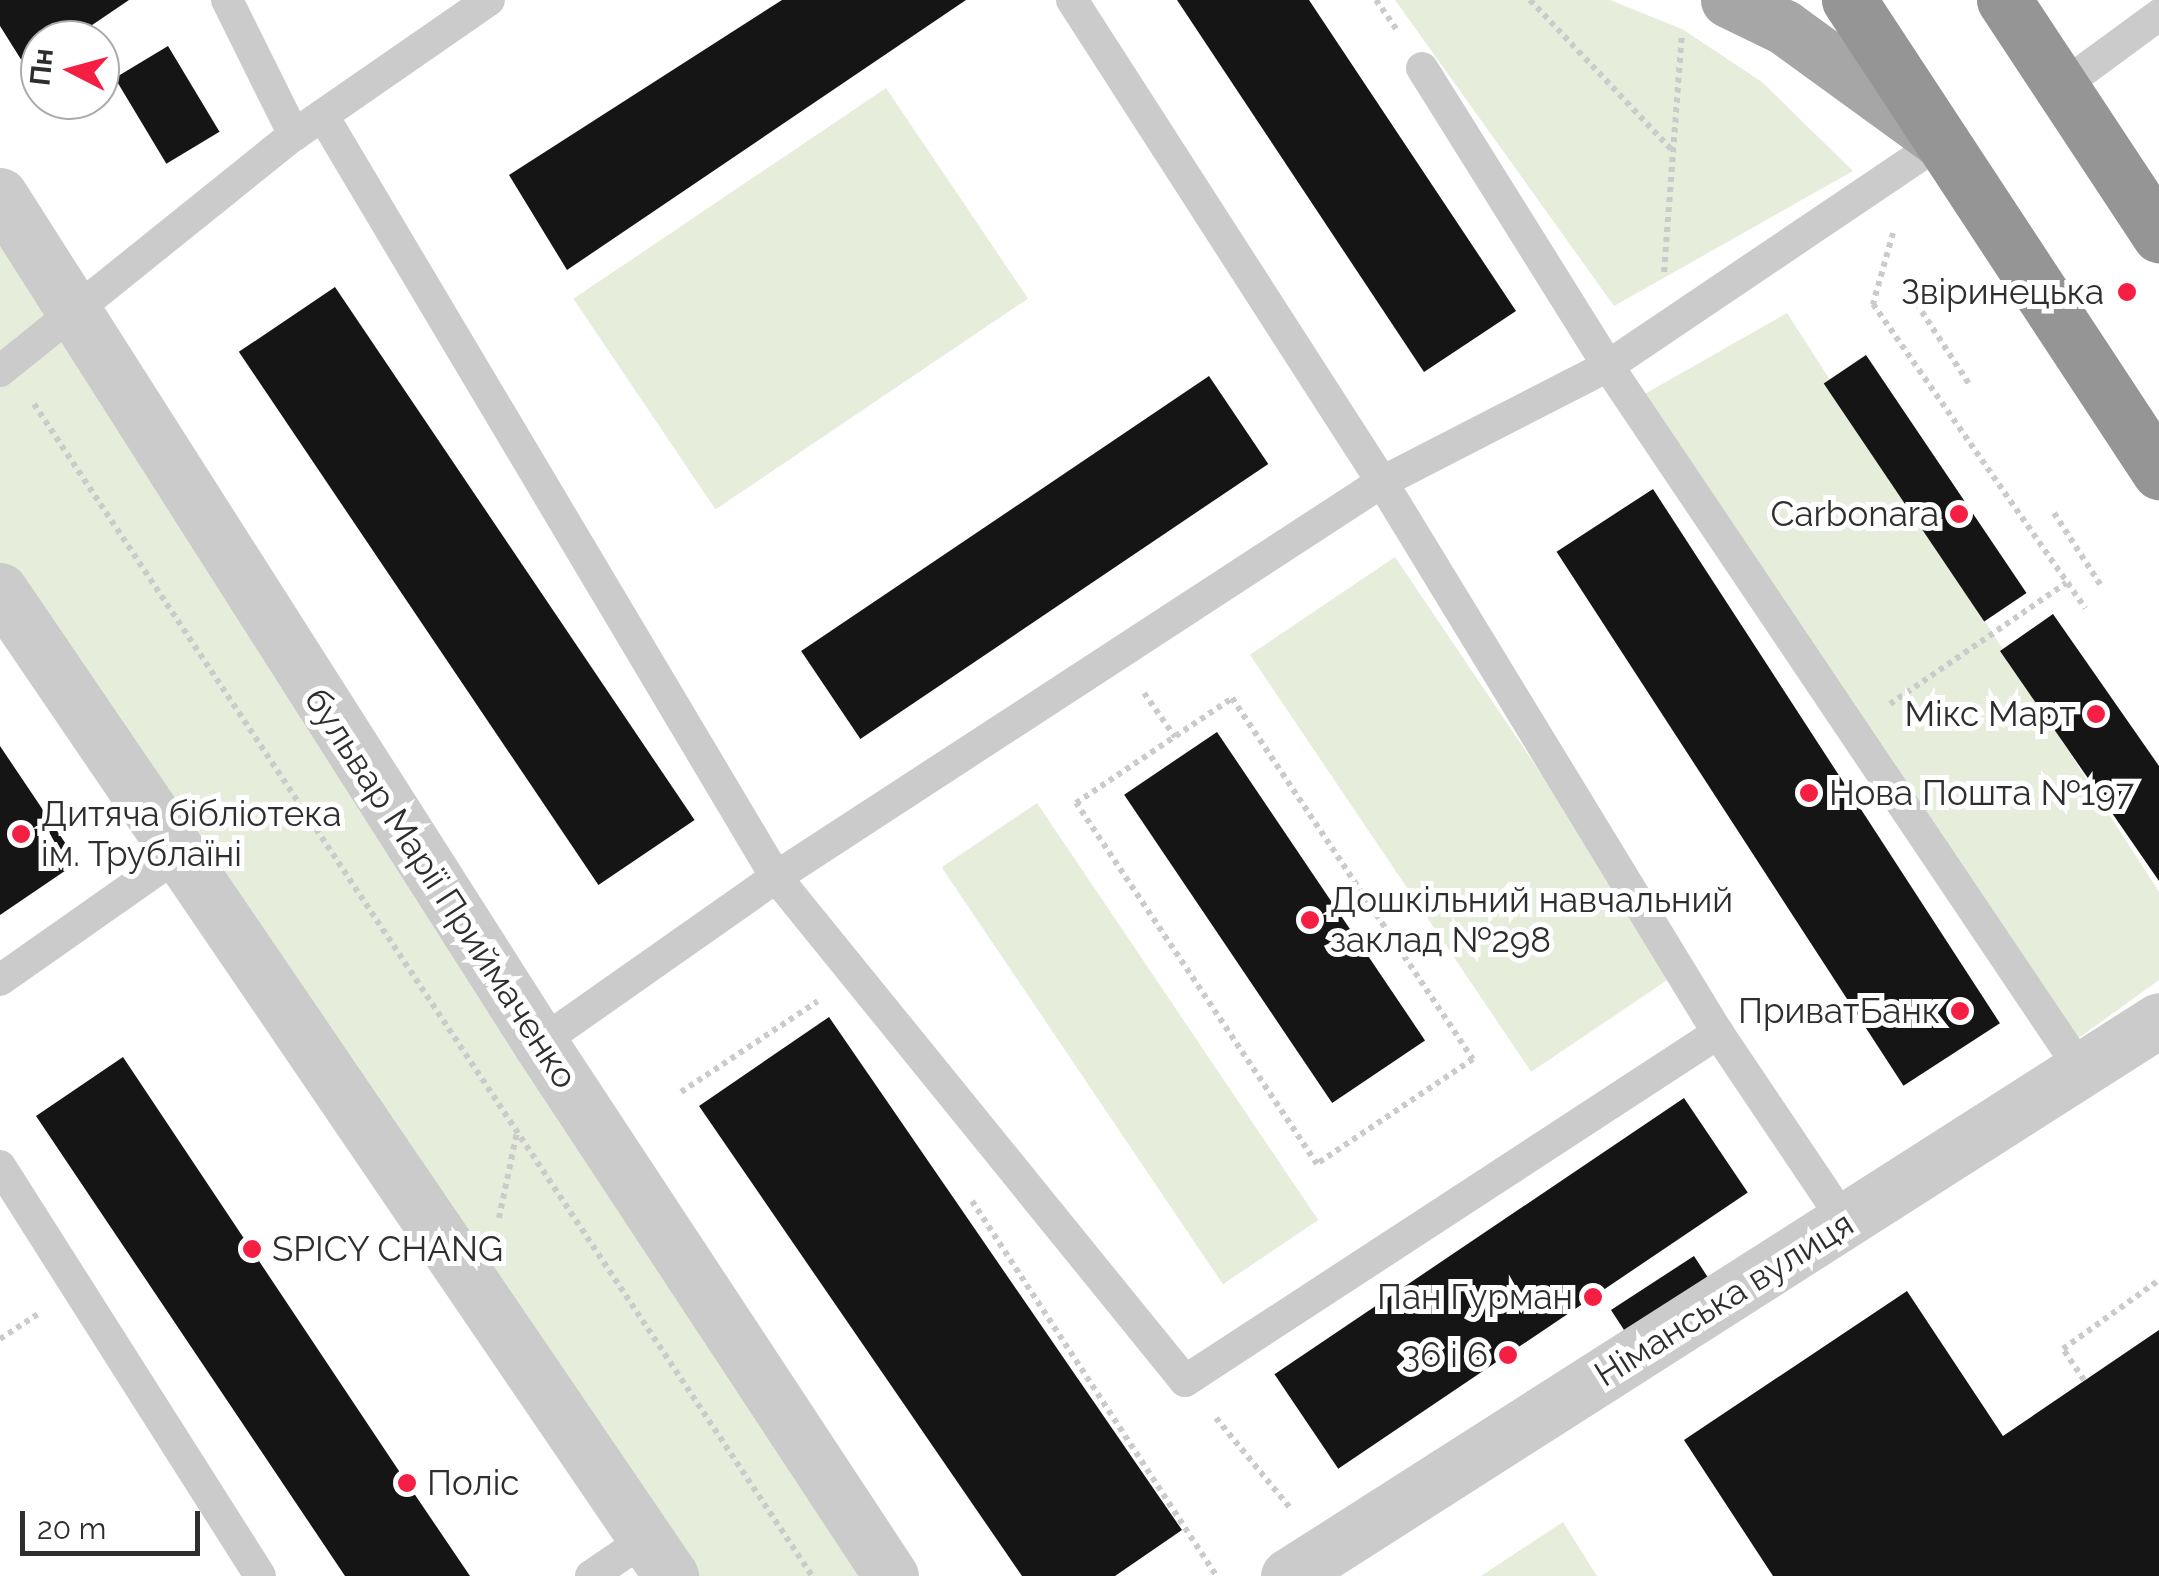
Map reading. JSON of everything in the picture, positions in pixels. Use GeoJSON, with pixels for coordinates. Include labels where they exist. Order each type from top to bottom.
{"type":"FeatureCollection","features":[{"type":"Feature","properties":{"kind":"highway"},"geometry":{"type":"LineString","coordinates":[[1849,0],[2159,472]]}},
{"type":"Feature","properties":{"kind":"highway"},"geometry":{"type":"LineString","coordinates":[[2004,0],[2159,235]]}},
{"type":"Feature","properties":{"kind":"main road"},"geometry":{"type":"LineString","coordinates":[[1728,0],[1784,27],[1941,141]]}},
{"type":"Feature","properties":{"kind":"main road"},"geometry":{"type":"LineString","coordinates":[[2037,0],[2061,86]]}},
{"type":"Feature","properties":{"kind":"street","name":"бульвар Марії Приймаченко"},"geometry":{"type":"LineString","coordinates":[[0,195],[540,1043],[890,1576]]}},
{"type":"Feature","properties":{"kind":"street"},"geometry":{"type":"LineString","coordinates":[[0,590],[659,1557]]}},
{"type":"Feature","properties":{"kind":"street","name":"Німанська вулиця"},"geometry":{"type":"LineString","coordinates":[[1308,1564],[2159,1020]]}},
{"type":"Feature","properties":{"kind":"lane"},"geometry":{"type":"LineString","coordinates":[[227,0],[294,135]]}},
{"type":"Feature","properties":{"kind":"lane"},"geometry":{"type":"LineString","coordinates":[[4,368],[294,135],[488,0]]}},
{"type":"Feature","properties":{"kind":"lane"},"geometry":{"type":"LineString","coordinates":[[1072,0],[1382,482],[1718,1033],[1845,1222]]}},
{"type":"Feature","properties":{"kind":"lane"},"geometry":{"type":"LineString","coordinates":[[2061,86],[2159,16]]}},
{"type":"Feature","properties":{"kind":"lane"},"geometry":{"type":"LineString","coordinates":[[1422,68],[1608,366],[1854,728],[2070,1060],[2082,1070]]}},
{"type":"Feature","properties":{"kind":"lane"},"geometry":{"type":"LineString","coordinates":[[323,116],[776,877],[1185,1381],[1718,1033]]}},
{"type":"Feature","properties":{"kind":"lane"},"geometry":{"type":"LineString","coordinates":[[540,1043],[776,877],[1382,482],[1608,366],[1941,141]]}},
{"type":"Feature","properties":{"kind":"lane"},"geometry":{"type":"LineString","coordinates":[[0,980],[180,854]]}},
{"type":"Feature","properties":{"kind":"lane"},"geometry":{"type":"LineString","coordinates":[[0,1166],[260,1576]]}},
{"type":"Feature","properties":{"kind":"lane"},"geometry":{"type":"LineString","coordinates":[[592,1576],[659,1557]]}},
{"type":"Feature","properties":{"kind":"path"},"geometry":{"type":"LineString","coordinates":[[1530,0],[1673,150]]}},
{"type":"Feature","properties":{"kind":"path"},"geometry":{"type":"LineString","coordinates":[[1659,333],[1682,29]]}},
{"type":"Feature","properties":{"kind":"path"},"geometry":{"type":"LineString","coordinates":[[1895,226],[1874,304],[2085,608]]}},
{"type":"Feature","properties":{"kind":"path"},"geometry":{"type":"LineString","coordinates":[[1910,295],[1971,387]]}},
{"type":"Feature","properties":{"kind":"path"},"geometry":{"type":"LineString","coordinates":[[4,368],[812,1576]]}},
{"type":"Feature","properties":{"kind":"path"},"geometry":{"type":"LineString","coordinates":[[2054,513],[2100,584]]}},
{"type":"Feature","properties":{"kind":"path"},"geometry":{"type":"LineString","coordinates":[[1854,728],[2066,583]]}},
{"type":"Feature","properties":{"kind":"path"},"geometry":{"type":"LineString","coordinates":[[1232,698],[1473,1058],[1318,1164],[1076,804],[1175,737],[1232,698]]}},
{"type":"Feature","properties":{"kind":"path"},"geometry":{"type":"LineString","coordinates":[[1161,718],[1175,737]]}},
{"type":"Feature","properties":{"kind":"path"},"geometry":{"type":"LineString","coordinates":[[682,1092],[835,990]]}},
{"type":"Feature","properties":{"kind":"path"},"geometry":{"type":"LineString","coordinates":[[966,1191],[1216,1576]]}},
{"type":"Feature","properties":{"kind":"path"},"geometry":{"type":"LineString","coordinates":[[2084,1380],[2063,1349],[2159,1280]]}},
{"type":"Feature","properties":{"kind":"path"},"geometry":{"type":"LineString","coordinates":[[0,1339],[38,1315]]}},
{"type":"Feature","properties":{"kind":"path"},"geometry":{"type":"LineString","coordinates":[[1185,1381],[1308,1564]]}},
{"type":"Feature","properties":{"kind":"green space"},"geometry":{"type":"Polygon","coordinates":[[[1395,0],[1610,0],[1682,29],[1762,82],[1853,171],[1614,306],[1395,0]]]}},
{"type":"Feature","properties":{"kind":"green space"},"geometry":{"type":"Polygon","coordinates":[[[886,88],[1028,299],[715,509],[573,299],[886,88]]]}},
{"type":"Feature","properties":{"kind":"green space"},"geometry":{"type":"Polygon","coordinates":[[[0,195],[891,1576],[671,1576],[0,590],[0,195]]]}},
{"type":"Feature","properties":{"kind":"green space"},"geometry":{"type":"Polygon","coordinates":[[[1787,313],[2159,892],[2159,980],[2076,1040],[1643,395],[1787,313]]]}},
{"type":"Feature","properties":{"kind":"green space"},"geometry":{"type":"Polygon","coordinates":[[[1395,557],[1676,974],[1531,1072],[1250,655],[1395,557]]]}},
{"type":"Feature","properties":{"kind":"green space"},"geometry":{"type":"Polygon","coordinates":[[[1037,803],[1318,1220],[1223,1284],[942,867],[1037,803]]]}},
{"type":"Feature","properties":{"kind":"green space"},"geometry":{"type":"Polygon","coordinates":[[[1563,1522],[1597,1576],[1481,1576],[1563,1522]]]}},
{"type":"Feature","properties":{"kind":"building"},"geometry":{"type":"Polygon","coordinates":[[[0,0],[129,0],[100,20],[20,20],[20,58],[0,26],[0,0]]]}},
{"type":"Feature","properties":{"kind":"building"},"geometry":{"type":"Polygon","coordinates":[[[782,0],[966,0],[567,270],[509,175],[782,0]]]}},
{"type":"Feature","properties":{"kind":"building"},"geometry":{"type":"Polygon","coordinates":[[[1177,0],[1309,0],[1516,311],[1424,372],[1177,0]]]}},
{"type":"Feature","properties":{"kind":"building"},"geometry":{"type":"Polygon","coordinates":[[[168,46],[220,132],[166,164],[120,86],[120,75],[168,46]]]}},
{"type":"Feature","properties":{"kind":"building"},"geometry":{"type":"Polygon","coordinates":[[[335,287],[695,820],[598,885],[239,352],[335,287]]]}},
{"type":"Feature","properties":{"kind":"building"},"geometry":{"type":"Polygon","coordinates":[[[1866,355],[2026,593],[1984,621],[1824,384],[1866,355]]]}},
{"type":"Feature","properties":{"kind":"building"},"geometry":{"type":"Polygon","coordinates":[[[1209,376],[1268,464],[860,739],[801,651],[1209,376]]]}},
{"type":"Feature","properties":{"kind":"building"},"geometry":{"type":"Polygon","coordinates":[[[1653,489],[2000,1023],[1903,1086],[1557,552],[1653,489]]]}},
{"type":"Feature","properties":{"kind":"building"},"geometry":{"type":"Polygon","coordinates":[[[2053,614],[2159,766],[2159,881],[2000,651],[2053,614]]]}},
{"type":"Feature","properties":{"kind":"building"},"geometry":{"type":"Polygon","coordinates":[[[1217,732],[1425,1040],[1332,1103],[1124,795],[1217,732]]]}},
{"type":"Feature","properties":{"kind":"building"},"geometry":{"type":"Polygon","coordinates":[[[0,746],[78,862],[0,915],[0,746]]]}},
{"type":"Feature","properties":{"kind":"building"},"geometry":{"type":"Polygon","coordinates":[[[829,1017],[1182,1530],[1115,1576],[1022,1576],[699,1106],[829,1017]]]}},
{"type":"Feature","properties":{"kind":"building"},"geometry":{"type":"Polygon","coordinates":[[[123,1057],[470,1576],[345,1576],[36,1116],[123,1057]]]}},
{"type":"Feature","properties":{"kind":"building"},"geometry":{"type":"Polygon","coordinates":[[[1684,1098],[1748,1193],[1338,1469],[1274,1374],[1684,1098]]]}},
{"type":"Feature","properties":{"kind":"building"},"geometry":{"type":"Polygon","coordinates":[[[1694,1256],[1710,1281],[1627,1335],[1611,1310],[1694,1256]]]}},
{"type":"Feature","properties":{"kind":"building"},"geometry":{"type":"Polygon","coordinates":[[[1907,1291],[2003,1436],[2159,1330],[2159,1576],[1773,1576],[1684,1440],[1907,1291]]]}},
{"type":"Feature","properties":{"kind":"place","name":"Звіринецька"},"geometry":{"type":"Point","coordinates":[2127,292]}},
{"type":"Feature","properties":{"kind":"place","name":"Carbonara"},"geometry":{"type":"Point","coordinates":[1959,514]}},
{"type":"Feature","properties":{"kind":"place","name":"Мікс Март"},"geometry":{"type":"Point","coordinates":[2096,714]}},
{"type":"Feature","properties":{"kind":"place","name":"Нова Пошта №197"},"geometry":{"type":"Point","coordinates":[1809,793]}},
{"type":"Feature","properties":{"kind":"place","name":"Дитяча бібліотека ім. Трублаїні"},"geometry":{"type":"Point","coordinates":[21,834]}},
{"type":"Feature","properties":{"kind":"place","name":"Дошкільний навчальний заклад №298"},"geometry":{"type":"Point","coordinates":[1310,920]}},
{"type":"Feature","properties":{"kind":"place","name":"ПриватБанк"},"geometry":{"type":"Point","coordinates":[1960,1011]}},
{"type":"Feature","properties":{"kind":"place","name":"SPICY CHANG"},"geometry":{"type":"Point","coordinates":[252,1249]}},
{"type":"Feature","properties":{"kind":"place","name":"Пан Гурман"},"geometry":{"type":"Point","coordinates":[1593,1297]}},
{"type":"Feature","properties":{"kind":"place","name":"36 і 6"},"geometry":{"type":"Point","coordinates":[1508,1355]}},
{"type":"Feature","properties":{"kind":"place","name":"Поліс"},"geometry":{"type":"Point","coordinates":[407,1483]}}]}
